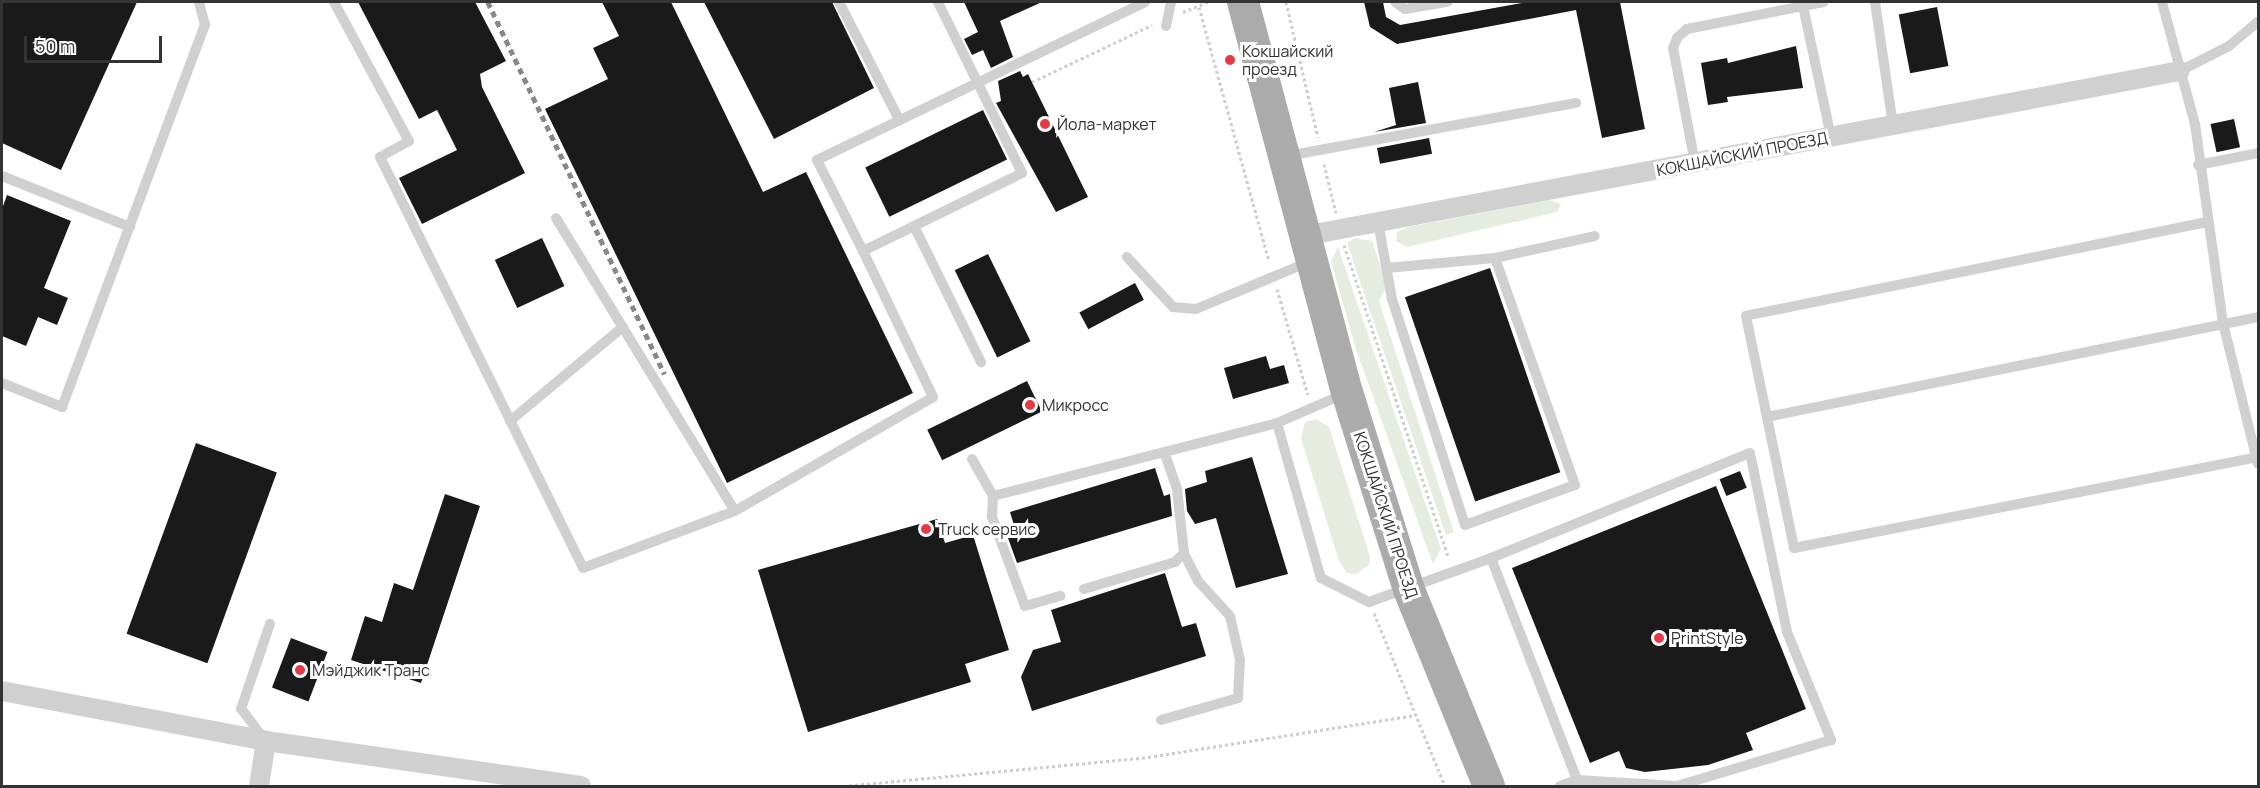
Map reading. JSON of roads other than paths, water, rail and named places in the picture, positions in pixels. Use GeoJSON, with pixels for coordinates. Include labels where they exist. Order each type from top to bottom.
{"type":"FeatureCollection","features":[{"type":"Feature","properties":{"kind":"main road","name":"КОКШАЙСКИЙ ПРОЕЗД"},"geometry":{"type":"LineString","coordinates":[[1243,2],[1347,392],[1409,590],[1489,786]]}},
{"type":"Feature","properties":{"kind":"street","name":"КОКШАЙСКИЙ ПРОЕЗД"},"geometry":{"type":"LineString","coordinates":[[1308,249],[1340,230],[1378,222],[2180,71]]}},
{"type":"Feature","properties":{"kind":"street"},"geometry":{"type":"LineString","coordinates":[[2,691],[266,741],[581,786]]}},
{"type":"Feature","properties":{"kind":"street"},"geometry":{"type":"LineString","coordinates":[[259,786],[266,741]]}},
{"type":"Feature","properties":{"kind":"lane"},"geometry":{"type":"LineString","coordinates":[[2,383],[62,407],[205,25],[199,2]]}},
{"type":"Feature","properties":{"kind":"lane"},"geometry":{"type":"LineString","coordinates":[[334,2],[410,141],[380,157],[582,568],[735,511],[933,397],[817,160],[1145,2]]}},
{"type":"Feature","properties":{"kind":"lane"},"geometry":{"type":"LineString","coordinates":[[839,2],[899,119]]}},
{"type":"Feature","properties":{"kind":"lane"},"geometry":{"type":"LineString","coordinates":[[863,251],[1022,173],[938,2]]}},
{"type":"Feature","properties":{"kind":"lane"},"geometry":{"type":"LineString","coordinates":[[1167,22],[1171,2]]}},
{"type":"Feature","properties":{"kind":"lane"},"geometry":{"type":"LineString","coordinates":[[1395,2],[1405,9],[1447,2]]}},
{"type":"Feature","properties":{"kind":"lane"},"geometry":{"type":"LineString","coordinates":[[1695,163],[1673,48],[1677,38],[1688,29],[1823,2]]}},
{"type":"Feature","properties":{"kind":"lane"},"geometry":{"type":"LineString","coordinates":[[1875,2],[1893,125]]}},
{"type":"Feature","properties":{"kind":"lane"},"geometry":{"type":"LineString","coordinates":[[2162,2],[2180,71],[2198,165],[2223,323],[2257,460],[1794,548],[1746,316],[2207,222]]}},
{"type":"Feature","properties":{"kind":"lane"},"geometry":{"type":"LineString","coordinates":[[1803,6],[1831,137]]}},
{"type":"Feature","properties":{"kind":"lane"},"geometry":{"type":"LineString","coordinates":[[2180,71],[2229,46],[2259,22]]}},
{"type":"Feature","properties":{"kind":"lane"},"geometry":{"type":"LineString","coordinates":[[1283,156],[1576,103]]}},
{"type":"Feature","properties":{"kind":"lane"},"geometry":{"type":"LineString","coordinates":[[2198,165],[2259,153]]}},
{"type":"Feature","properties":{"kind":"lane"},"geometry":{"type":"LineString","coordinates":[[2,176],[130,227]]}},
{"type":"Feature","properties":{"kind":"lane"},"geometry":{"type":"LineString","coordinates":[[556,218],[735,511]]}},
{"type":"Feature","properties":{"kind":"lane"},"geometry":{"type":"LineString","coordinates":[[1378,222],[1387,268],[1465,525],[1575,485],[1495,258]]}},
{"type":"Feature","properties":{"kind":"lane"},"geometry":{"type":"LineString","coordinates":[[914,226],[981,362]]}},
{"type":"Feature","properties":{"kind":"lane"},"geometry":{"type":"LineString","coordinates":[[1387,268],[1495,258],[1595,236]]}},
{"type":"Feature","properties":{"kind":"lane"},"geometry":{"type":"LineString","coordinates":[[1127,257],[1173,307],[1196,309],[1273,277],[1308,249]]}},
{"type":"Feature","properties":{"kind":"lane"},"geometry":{"type":"LineString","coordinates":[[1767,417],[2259,317]]}},
{"type":"Feature","properties":{"kind":"lane"},"geometry":{"type":"LineString","coordinates":[[510,420],[623,327]]}},
{"type":"Feature","properties":{"kind":"lane"},"geometry":{"type":"LineString","coordinates":[[993,496],[1277,423],[1347,392]]}},
{"type":"Feature","properties":{"kind":"lane"},"geometry":{"type":"LineString","coordinates":[[1277,423],[1321,578],[1369,602],[1454,573],[1750,453],[1787,632],[1831,740],[1677,786],[1577,780],[1560,786]]}},
{"type":"Feature","properties":{"kind":"lane"},"geometry":{"type":"LineString","coordinates":[[1161,720],[1238,698],[1240,660],[1230,616],[1198,581],[1184,553],[1177,489],[1164,452]]}},
{"type":"Feature","properties":{"kind":"lane"},"geometry":{"type":"LineString","coordinates":[[972,459],[993,496],[992,517],[1025,606],[1061,596]]}},
{"type":"Feature","properties":{"kind":"lane"},"geometry":{"type":"LineString","coordinates":[[1084,589],[1175,562],[1184,553]]}},
{"type":"Feature","properties":{"kind":"lane"},"geometry":{"type":"LineString","coordinates":[[1491,558],[1577,780]]}},
{"type":"Feature","properties":{"kind":"lane"},"geometry":{"type":"LineString","coordinates":[[266,741],[241,709],[270,624]]}},
{"type":"Feature","properties":{"kind":"railway"},"geometry":{"type":"LineString","coordinates":[[488,2],[665,374]]}},
{"type":"Feature","properties":{"kind":"place","name":"Кокшайский проезд"},"geometry":{"type":"Point","coordinates":[1230,60]}},
{"type":"Feature","properties":{"kind":"place","name":"Йола-маркет"},"geometry":{"type":"Point","coordinates":[1045,124]}},
{"type":"Feature","properties":{"kind":"place","name":"Микросс"},"geometry":{"type":"Point","coordinates":[1030,405]}},
{"type":"Feature","properties":{"kind":"place","name":"Truck сервис"},"geometry":{"type":"Point","coordinates":[926,529]}},
{"type":"Feature","properties":{"kind":"place","name":"PrintStyle"},"geometry":{"type":"Point","coordinates":[1659,638]}},
{"type":"Feature","properties":{"kind":"place","name":"Мэйджик Транс"},"geometry":{"type":"Point","coordinates":[300,670]}}]}
